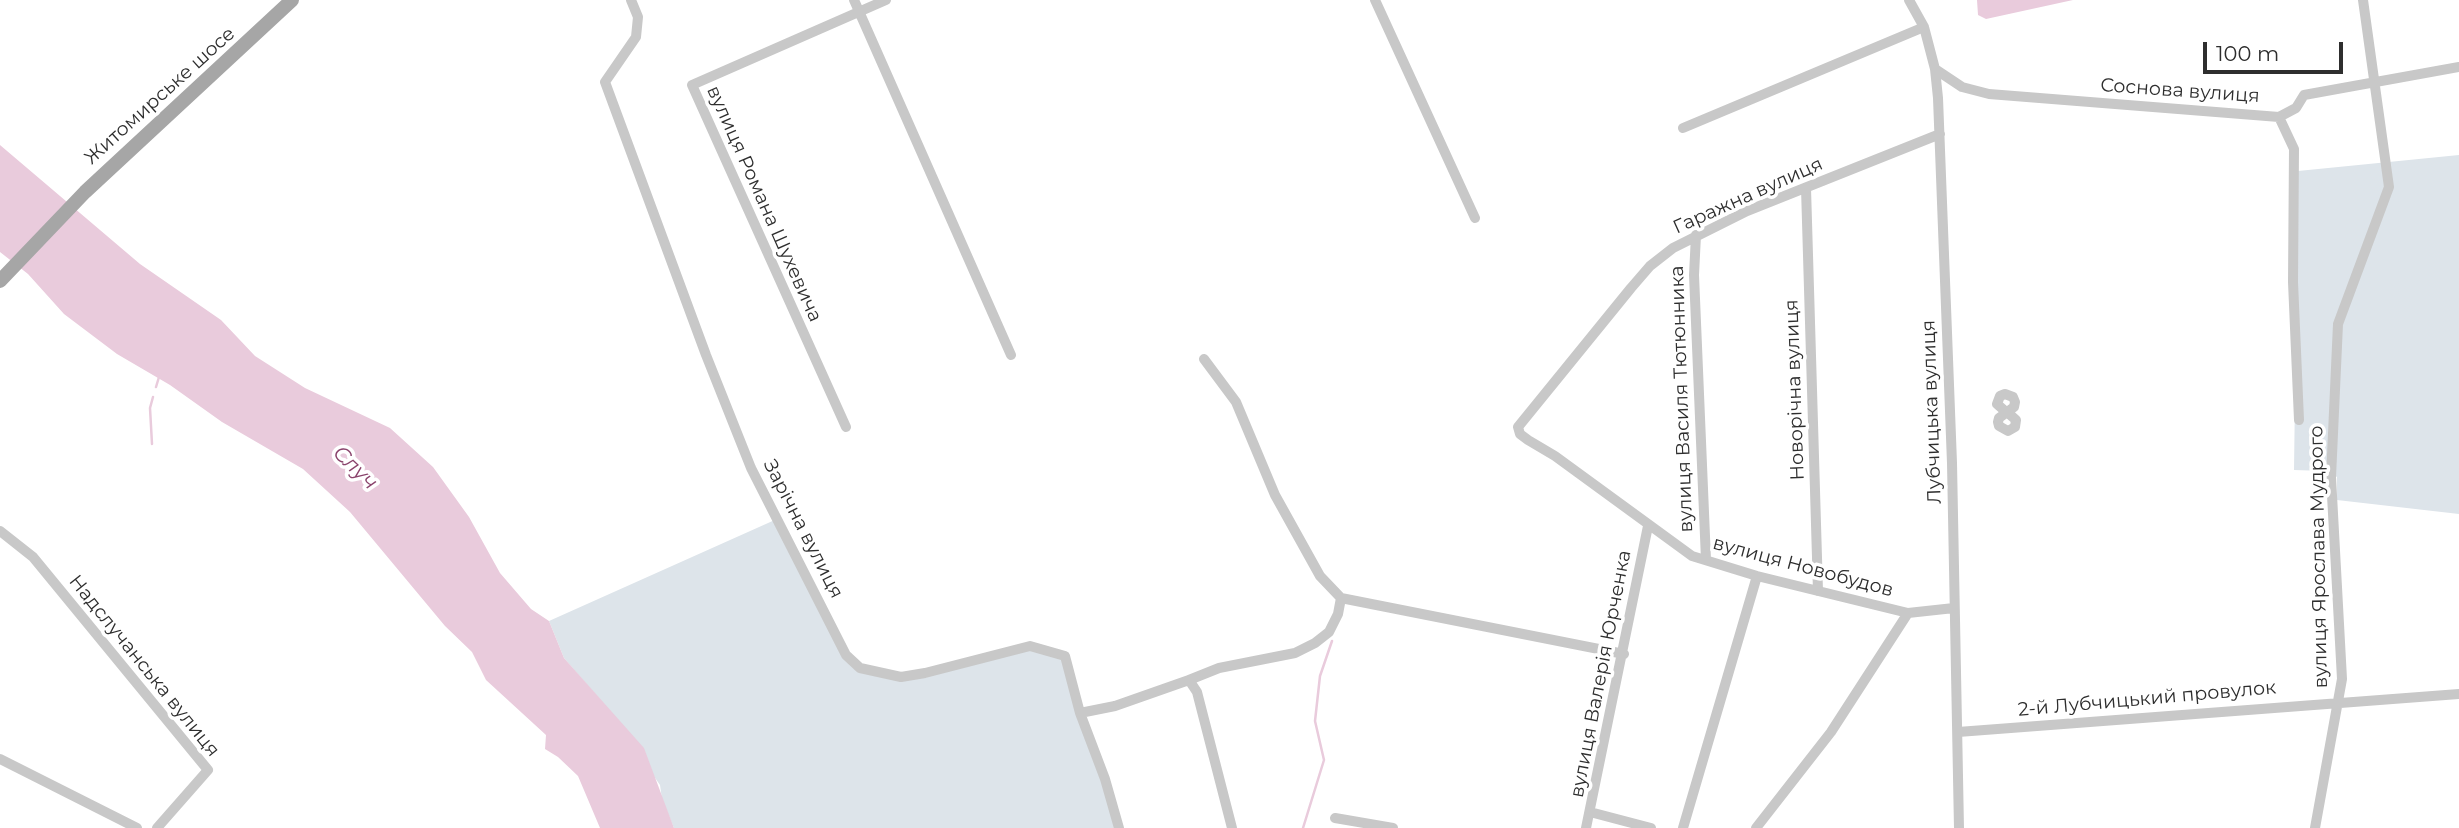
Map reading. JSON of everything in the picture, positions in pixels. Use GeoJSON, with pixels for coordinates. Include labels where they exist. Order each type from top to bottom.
{"type":"FeatureCollection","features":[{"type":"Feature","properties":{"kind":"main road","name":"Житомирське шосе"},"geometry":{"type":"LineString","coordinates":[[2,280],[85,192],[292,0]]}},
{"type":"Feature","properties":{"kind":"street","name":"Зарічна вулиця"},"geometry":{"type":"LineString","coordinates":[[631,0],[638,17],[636,37],[605,82],[706,355],[756,481],[846,655],[860,667],[901,677],[1030,646],[1065,656],[1080,713],[1105,779],[1119,828]]}},
{"type":"Feature","properties":{"kind":"street"},"geometry":{"type":"LineString","coordinates":[[854,0],[1012,355]]}},
{"type":"Feature","properties":{"kind":"street","name":"вулиця Романа Шухевича"},"geometry":{"type":"LineString","coordinates":[[846,427],[692,85],[886,0]]}},
{"type":"Feature","properties":{"kind":"street"},"geometry":{"type":"LineString","coordinates":[[1375,0],[1475,218]]}},
{"type":"Feature","properties":{"kind":"street","name":"Лубчицька вулиця"},"geometry":{"type":"LineString","coordinates":[[1909,0],[1924,27],[1935,69],[1940,134],[1952,463],[1959,828]]}},
{"type":"Feature","properties":{"kind":"street","name":"вулиця Ярослава Мудрого"},"geometry":{"type":"LineString","coordinates":[[2315,828],[2342,679],[2331,477],[2338,324],[2389,187],[2363,0]]}},
{"type":"Feature","properties":{"kind":"street"},"geometry":{"type":"LineString","coordinates":[[1683,128],[1924,27]]}},
{"type":"Feature","properties":{"kind":"street","name":"Соснова вулиця"},"geometry":{"type":"LineString","coordinates":[[1935,69],[1962,87],[1989,94],[2278,117],[2296,108],[2304,95],[2459,67]]}},
{"type":"Feature","properties":{"kind":"street"},"geometry":{"type":"LineString","coordinates":[[2278,117],[2294,149],[2293,282],[2299,420]]}},
{"type":"Feature","properties":{"kind":"street","name":"Гаражна вулиця"},"geometry":{"type":"LineString","coordinates":[[1518,427],[1650,266],[1673,248],[1696,235],[1806,188],[1940,134]]}},
{"type":"Feature","properties":{"kind":"street","name":"Новорічна вулиця"},"geometry":{"type":"LineString","coordinates":[[1806,188],[1818,591]]}},
{"type":"Feature","properties":{"kind":"street","name":"вулиця Василя Тютюнника"},"geometry":{"type":"LineString","coordinates":[[1696,235],[1694,275],[1706,561]]}},
{"type":"Feature","properties":{"kind":"street"},"geometry":{"type":"LineString","coordinates":[[1204,359],[1214,368],[1236,402],[1275,495],[1320,576],[1341,598],[1624,654]]}},
{"type":"Feature","properties":{"kind":"street","name":"вулиця Новобудов"},"geometry":{"type":"LineString","coordinates":[[1518,427],[1520,434],[1555,456],[1677,547],[1706,561],[1908,613],[1954,608]]}},
{"type":"Feature","properties":{"kind":"street","name":"вулиця Валерія Юрченка"},"geometry":{"type":"LineString","coordinates":[[1586,828],[1624,654],[1648,526]]}},
{"type":"Feature","properties":{"kind":"street","name":"Надслучанська вулиця"},"geometry":{"type":"LineString","coordinates":[[0,531],[33,557],[208,769],[157,828]]}},
{"type":"Feature","properties":{"kind":"street"},"geometry":{"type":"LineString","coordinates":[[1683,828],[1757,576]]}},
{"type":"Feature","properties":{"kind":"street"},"geometry":{"type":"LineString","coordinates":[[1080,713],[1115,706],[1219,668],[1295,653],[1329,632],[1338,614],[1341,598]]}},
{"type":"Feature","properties":{"kind":"street"},"geometry":{"type":"LineString","coordinates":[[1756,828],[1831,732],[1908,613]]}},
{"type":"Feature","properties":{"kind":"street"},"geometry":{"type":"LineString","coordinates":[[1189,680],[1197,692],[1233,828]]}},
{"type":"Feature","properties":{"kind":"street","name":"2-й Лубчицький провулок"},"geometry":{"type":"LineString","coordinates":[[1958,732],[2338,701],[2459,694]]}},
{"type":"Feature","properties":{"kind":"street"},"geometry":{"type":"LineString","coordinates":[[0,759],[137,828]]}},
{"type":"Feature","properties":{"kind":"street"},"geometry":{"type":"LineString","coordinates":[[1590,812],[1651,828]]}},
{"type":"Feature","properties":{"kind":"street"},"geometry":{"type":"LineString","coordinates":[[1335,818],[1393,828]]}},
{"type":"Feature","properties":{"kind":"shaded area"},"geometry":{"type":"Polygon","coordinates":[[[2459,155],[2459,514],[2337,500],[2337,477],[2324,471],[2294,470],[2298,171],[2459,155]]]}},
{"type":"Feature","properties":{"kind":"shaded area"},"geometry":{"type":"Polygon","coordinates":[[[777,519],[846,655],[860,668],[901,677],[1030,646],[1065,656],[1119,828],[674,828],[662,799],[660,785],[602,702],[564,658],[549,621],[777,519]]]}},
{"type":"Feature","properties":{"kind":"water"},"geometry":{"type":"Polygon","coordinates":[[[1977,0],[2073,0],[1986,19],[1978,15],[1977,0]]]}},
{"type":"Feature","properties":{"kind":"water","name":"Случ"},"geometry":{"type":"Polygon","coordinates":[[[0,145],[140,264],[221,320],[255,356],[305,388],[390,428],[433,467],[469,517],[500,573],[531,609],[549,621],[564,658],[644,748],[674,828],[600,828],[578,776],[545,749],[546,735],[486,680],[472,652],[445,626],[350,512],[303,469],[222,422],[170,385],[117,354],[64,314],[28,274],[0,252],[0,145]]]}},
{"type":"Feature","properties":{"kind":"waterway"},"geometry":{"type":"LineString","coordinates":[[156,387],[159,377]]}},
{"type":"Feature","properties":{"kind":"waterway"},"geometry":{"type":"LineString","coordinates":[[152,444],[150,408],[153,397]]}},
{"type":"Feature","properties":{"kind":"waterway"},"geometry":{"type":"LineString","coordinates":[[1303,828],[1324,760],[1315,721],[1320,676],[1332,641]]}}]}
